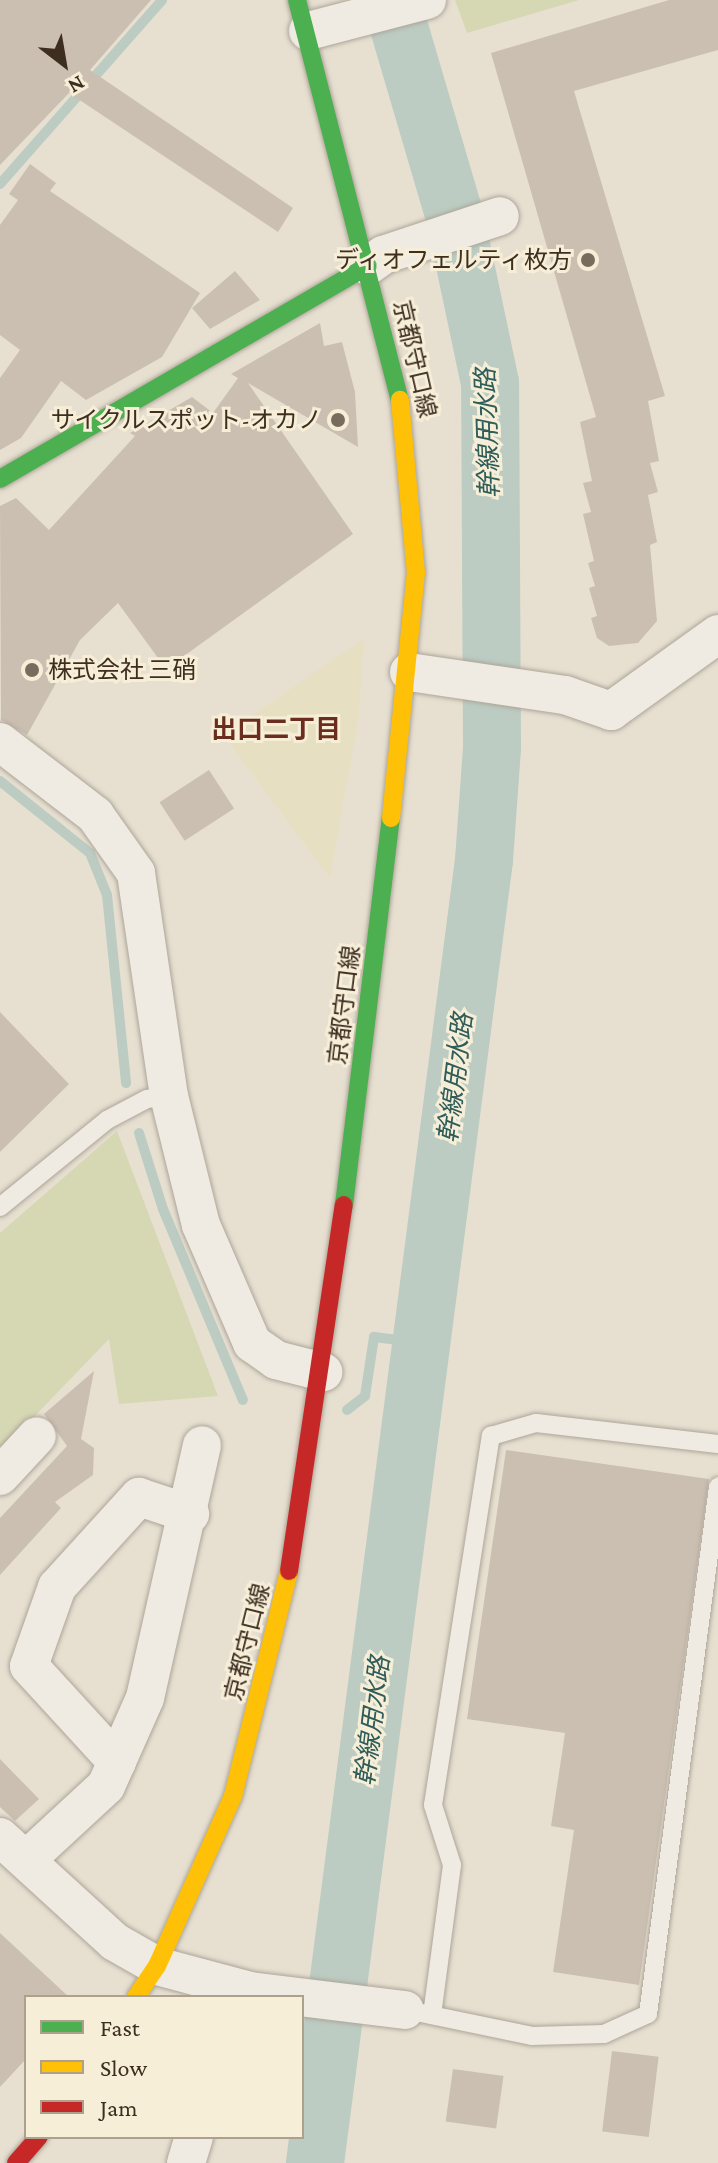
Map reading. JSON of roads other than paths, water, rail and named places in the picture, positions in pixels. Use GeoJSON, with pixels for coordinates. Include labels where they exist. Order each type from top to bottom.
{"type":"FeatureCollection","features":[{"type":"Feature","properties":{"kind":"main road","name":"京都守口線"},"geometry":{"type":"LineString","coordinates":[[146,1982],[233,1796],[281,1615],[323,1372],[420,674],[407,428],[376,260],[311,18]]}},
{"type":"Feature","properties":{"kind":"main road"},"geometry":{"type":"LineString","coordinates":[[0,479],[376,260]]}},
{"type":"Feature","properties":{"kind":"main road"},"geometry":{"type":"LineString","coordinates":[[16,2163],[37,2139]]}},
{"type":"Feature","properties":{"kind":"street"},"geometry":{"type":"LineString","coordinates":[[311,18],[427,0]]}},
{"type":"Feature","properties":{"kind":"street"},"geometry":{"type":"LineString","coordinates":[[376,260],[500,216]]}},
{"type":"Feature","properties":{"kind":"street"},"geometry":{"type":"LineString","coordinates":[[420,674],[565,695],[611,711],[718,634]]}},
{"type":"Feature","properties":{"kind":"street"},"geometry":{"type":"LineString","coordinates":[[0,742],[95,815],[136,873],[169,1096],[201,1225],[252,1343],[276,1360],[323,1372]]}},
{"type":"Feature","properties":{"kind":"street"},"geometry":{"type":"LineString","coordinates":[[0,1476],[37,1436]]}},
{"type":"Feature","properties":{"kind":"street"},"geometry":{"type":"LineString","coordinates":[[202,1445],[190,1514],[145,1698],[106,1786],[13,1848],[115,1942],[146,1982],[282,1995]]}},
{"type":"Feature","properties":{"kind":"street"},"geometry":{"type":"LineString","coordinates":[[117,1762],[29,1666],[57,1587],[139,1497],[190,1514]]}},
{"type":"Feature","properties":{"kind":"street"},"geometry":{"type":"LineString","coordinates":[[304,1998],[418,2012]]}},
{"type":"Feature","properties":{"kind":"street"},"geometry":{"type":"LineString","coordinates":[[186,2163],[193,2139]]}},
{"type":"Feature","properties":{"kind":"lane"},"geometry":{"type":"LineString","coordinates":[[0,1207],[107,1120],[147,1099],[169,1096]]}},
{"type":"Feature","properties":{"kind":"lane"},"geometry":{"type":"LineString","coordinates":[[718,1444],[536,1423],[491,1436],[433,1805],[452,1865],[418,2012],[532,2036],[604,2034],[648,2014],[718,1487]]}},
{"type":"Feature","properties":{"kind":"waterway"},"geometry":{"type":"LineString","coordinates":[[0,184],[162,0]]}},
{"type":"Feature","properties":{"kind":"waterway","name":"幹線用水路"},"geometry":{"type":"LineString","coordinates":[[315,2163],[484,860],[492,748],[490,383],[456,221],[391,0]]}},
{"type":"Feature","properties":{"kind":"waterway"},"geometry":{"type":"LineString","coordinates":[[0,781],[90,853],[107,895],[126,1083]]}},
{"type":"Feature","properties":{"kind":"waterway"},"geometry":{"type":"LineString","coordinates":[[139,1133],[163,1209],[243,1400]]}},
{"type":"Feature","properties":{"kind":"waterway"},"geometry":{"type":"LineString","coordinates":[[347,1410],[365,1396],[374,1337],[423,1343]]}},
{"type":"Feature","properties":{"kind":"place","name":"ディオフェルティ枚方"},"geometry":{"type":"Point","coordinates":[588,260]}},
{"type":"Feature","properties":{"kind":"place","name":"サイクルスポット-オカノ"},"geometry":{"type":"Point","coordinates":[338,420]}},
{"type":"Feature","properties":{"kind":"place","name":"株式会社 三硝"},"geometry":{"type":"Point","coordinates":[32,670]}},
{"type":"Feature","properties":{"kind":"district","name":"出口二丁目"},"geometry":{"type":"Point","coordinates":[276,730]}}]}
